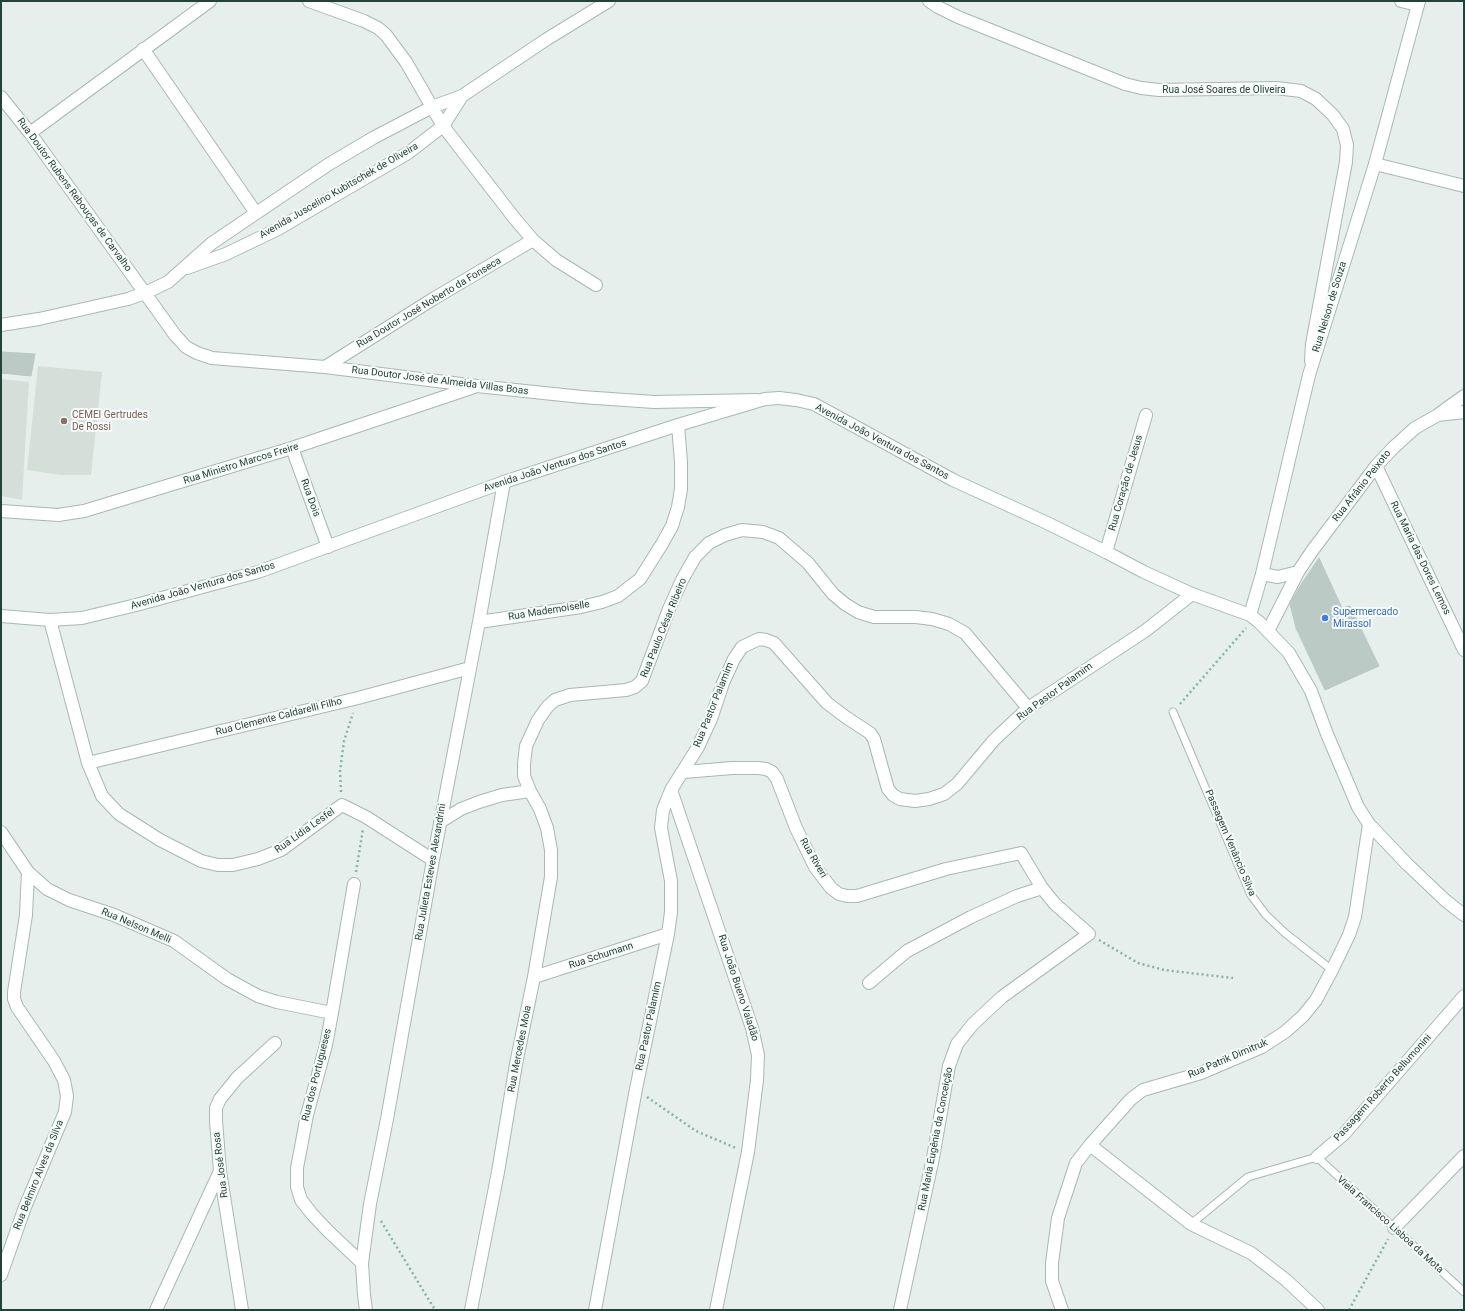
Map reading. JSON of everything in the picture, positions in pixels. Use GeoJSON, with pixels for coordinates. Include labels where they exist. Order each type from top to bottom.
{"type":"FeatureCollection","features":[{"type":"Feature","properties":{"kind":"street"},"geometry":{"type":"LineString","coordinates":[[30,133],[210,1]]}},
{"type":"Feature","properties":{"kind":"street"},"geometry":{"type":"LineString","coordinates":[[309,1],[364,21],[378,28],[386,35],[406,62],[443,126],[533,240],[556,260],[596,284]]}},
{"type":"Feature","properties":{"kind":"street"},"geometry":{"type":"LineString","coordinates":[[462,96],[547,39],[608,1]]}},
{"type":"Feature","properties":{"kind":"street","name":"Rua José Soares de Oliveira"},"geometry":{"type":"LineString","coordinates":[[929,1],[958,17],[1125,84],[1159,90],[1276,88],[1301,91],[1316,99],[1333,114],[1343,129],[1347,145],[1346,162],[1312,344],[1309,375]]}},
{"type":"Feature","properties":{"kind":"street"},"geometry":{"type":"LineString","coordinates":[[1401,1],[1419,3]]}},
{"type":"Feature","properties":{"kind":"street","name":"Rua Nelson de Souza"},"geometry":{"type":"LineString","coordinates":[[1252,617],[1309,375],[1375,164],[1419,3]]}},
{"type":"Feature","properties":{"kind":"street"},"geometry":{"type":"LineString","coordinates":[[143,49],[256,213]]}},
{"type":"Feature","properties":{"kind":"street","name":"Avenida Juscelino Kubitschek de Oliveira"},"geometry":{"type":"LineString","coordinates":[[1,325],[39,319],[128,299],[168,282],[212,243],[329,164],[373,138],[432,107],[462,96]]}},
{"type":"Feature","properties":{"kind":"street","name":"Avenida Juscelino Kubitschek de Oliveira"},"geometry":{"type":"LineString","coordinates":[[178,272],[226,254],[278,229],[408,153],[443,126],[462,96]]}},
{"type":"Feature","properties":{"kind":"street","name":"Rua Doutor Rubens Rebouças de Carvalho"},"geometry":{"type":"LineString","coordinates":[[1,98],[30,133],[145,293]]}},
{"type":"Feature","properties":{"kind":"street"},"geometry":{"type":"LineString","coordinates":[[1375,164],[1464,186]]}},
{"type":"Feature","properties":{"kind":"street","name":"Rua Doutor José Noberto da Fonseca"},"geometry":{"type":"LineString","coordinates":[[325,367],[433,299],[533,240]]}},
{"type":"Feature","properties":{"kind":"street","name":"Rua Doutor José de Almeida Villas Boas"},"geometry":{"type":"LineString","coordinates":[[145,293],[175,335],[186,347],[212,358],[325,367],[477,386],[582,397],[654,402],[765,399]]}},
{"type":"Feature","properties":{"kind":"street","name":"Rua Ministro Marcos Freire"},"geometry":{"type":"LineString","coordinates":[[1,511],[58,515],[84,511],[292,448],[477,386]]}},
{"type":"Feature","properties":{"kind":"street"},"geometry":{"type":"LineString","coordinates":[[1438,415],[1464,396]]}},
{"type":"Feature","properties":{"kind":"street","name":"Avenida João Ventura dos Santos"},"geometry":{"type":"LineString","coordinates":[[1,616],[50,620],[82,618],[258,572],[504,482],[678,425],[765,399],[779,398],[796,400],[814,404],[952,480],[1106,552],[1144,572],[1192,594],[1252,617],[1289,653],[1311,691],[1358,808],[1369,824],[1407,864],[1446,901],[1464,915]]}},
{"type":"Feature","properties":{"kind":"street","name":"Rua Afrânio Peixoto"},"geometry":{"type":"LineString","coordinates":[[1268,631],[1298,572],[1376,466],[1415,428],[1438,415],[1464,412]]}},
{"type":"Feature","properties":{"kind":"street","name":"Rua Coração de Jesus"},"geometry":{"type":"LineString","coordinates":[[1106,552],[1146,415]]}},
{"type":"Feature","properties":{"kind":"street","name":"Rua Mademoiselle"},"geometry":{"type":"LineString","coordinates":[[479,622],[581,607],[602,602],[618,596],[640,579],[672,526],[678,507],[681,489],[681,462],[678,425]]}},
{"type":"Feature","properties":{"kind":"street","name":"Rua Dois"},"geometry":{"type":"LineString","coordinates":[[292,448],[328,547]]}},
{"type":"Feature","properties":{"kind":"street","name":"Rua Maria das Dores Lemos"},"geometry":{"type":"LineString","coordinates":[[1376,466],[1464,650]]}},
{"type":"Feature","properties":{"kind":"street","name":"Rua Julieta Esteves Alexandrini"},"geometry":{"type":"LineString","coordinates":[[362,1263],[370,1204],[387,1119],[433,860],[479,622],[504,482]]}},
{"type":"Feature","properties":{"kind":"street","name":"Rua Paulo César Ribeiro"},"geometry":{"type":"LineString","coordinates":[[530,791],[524,776],[526,746],[538,720],[548,706],[555,700],[570,695],[626,690],[635,687],[642,681],[669,609],[682,580],[696,557],[709,543],[725,535],[742,530],[763,532],[779,538],[808,563],[833,594],[858,612],[874,617],[916,617],[932,619],[949,624],[965,633],[1028,708]]}},
{"type":"Feature","properties":{"kind":"street"},"geometry":{"type":"LineString","coordinates":[[1262,574],[1278,577],[1298,572]]}},
{"type":"Feature","properties":{"kind":"street","name":"Rua Pastor Palamim"},"geometry":{"type":"LineString","coordinates":[[595,1310],[636,1089],[668,934],[670,881],[661,828],[661,818],[672,790],[698,747],[711,719],[723,683],[734,659],[742,647],[759,639],[774,643],[827,703],[870,733],[874,739],[888,789],[900,799],[915,801],[929,799],[944,794],[957,784],[994,740],[1028,708],[1145,631],[1192,594]]}},
{"type":"Feature","properties":{"kind":"street","name":"Rua Lídia Lesfel"},"geometry":{"type":"LineString","coordinates":[[50,620],[88,763],[102,796],[119,814],[160,840],[201,861],[218,865],[233,865],[258,859],[281,850],[342,805],[366,817],[433,860]]}},
{"type":"Feature","properties":{"kind":"street","name":"Rua Clemente Caldarelli Filho"},"geometry":{"type":"LineString","coordinates":[[88,763],[358,698],[470,668]]}},
{"type":"Feature","properties":{"kind":"street","name":"Rua Riveri"},"geometry":{"type":"LineString","coordinates":[[684,772],[758,768],[766,769],[772,772],[777,779],[796,828],[815,867],[832,888],[839,894],[857,896],[946,868],[1020,853],[1042,888]]}},
{"type":"Feature","properties":{"kind":"street","name":"Rua João Bueno Valadão"},"geometry":{"type":"LineString","coordinates":[[672,790],[752,1028],[758,1055],[757,1080],[748,1152],[716,1310]]}},
{"type":"Feature","properties":{"kind":"street"},"geometry":{"type":"LineString","coordinates":[[440,822],[461,809],[479,802],[502,795],[530,791]]}},
{"type":"Feature","properties":{"kind":"street","name":"Rua Mercedes Moia"},"geometry":{"type":"LineString","coordinates":[[472,1310],[498,1172],[516,1064],[534,978],[551,877],[551,850],[547,828],[530,791]]}},
{"type":"Feature","properties":{"kind":"street","name":"Rua Patrik Dimitruk"},"geometry":{"type":"LineString","coordinates":[[1062,1310],[1052,1281],[1052,1263],[1058,1218],[1076,1163],[1090,1144],[1131,1099],[1143,1090],[1201,1073],[1262,1047],[1285,1032],[1316,1000],[1349,935],[1355,917],[1369,824]]}},
{"type":"Feature","properties":{"kind":"street","name":"Rua Nelson Melli"},"geometry":{"type":"LineString","coordinates":[[1,832],[28,872],[48,889],[69,900],[114,915],[174,942],[227,979],[258,996],[277,1002],[332,1013]]}},
{"type":"Feature","properties":{"kind":"street","name":"Rua Belmiro Alves da Silva"},"geometry":{"type":"LineString","coordinates":[[1,1275],[25,1207],[65,1112],[67,1096],[64,1080],[54,1061],[17,1006],[14,999],[26,915],[28,872]]}},
{"type":"Feature","properties":{"kind":"street","name":"Rua dos Portugueses"},"geometry":{"type":"LineString","coordinates":[[354,884],[326,1045],[307,1115],[296,1168],[297,1187],[301,1200],[328,1231],[362,1263]]}},
{"type":"Feature","properties":{"kind":"street"},"geometry":{"type":"LineString","coordinates":[[868,983],[906,951],[971,917],[1017,896],[1042,888],[1055,904],[1088,934]]}},
{"type":"Feature","properties":{"kind":"street","name":"Rua Schumann"},"geometry":{"type":"LineString","coordinates":[[534,978],[668,934]]}},
{"type":"Feature","properties":{"kind":"street","name":"Rua Maria Eugênia da Conceição"},"geometry":{"type":"LineString","coordinates":[[900,1310],[933,1158],[949,1066],[957,1044],[973,1024],[1002,997],[1088,934]]}},
{"type":"Feature","properties":{"kind":"street","name":"Passagem Roberto Bellumonini"},"geometry":{"type":"LineString","coordinates":[[1316,1157],[1344,1134],[1464,996]]}},
{"type":"Feature","properties":{"kind":"street","name":"Rua José Rosa"},"geometry":{"type":"LineString","coordinates":[[242,1310],[220,1171],[216,1108],[220,1099],[237,1078],[275,1043]]}},
{"type":"Feature","properties":{"kind":"street"},"geometry":{"type":"LineString","coordinates":[[1090,1144],[1191,1224],[1251,1253],[1286,1280],[1318,1310]]}},
{"type":"Feature","properties":{"kind":"street"},"geometry":{"type":"LineString","coordinates":[[1394,1228],[1464,1156]]}},
{"type":"Feature","properties":{"kind":"street"},"geometry":{"type":"LineString","coordinates":[[156,1310],[220,1171]]}},
{"type":"Feature","properties":{"kind":"street"},"geometry":{"type":"LineString","coordinates":[[362,1263],[366,1310]]}},
{"type":"Feature","properties":{"kind":"lane","name":"Passagem Venâncio Silva"},"geometry":{"type":"LineString","coordinates":[[1173,712],[1251,895],[1266,915],[1285,933],[1332,970]]}},
{"type":"Feature","properties":{"kind":"lane","name":"Passagem Roberto Bellumonini"},"geometry":{"type":"LineString","coordinates":[[1191,1224],[1248,1177],[1316,1157]]}},
{"type":"Feature","properties":{"kind":"lane","name":"Viela Francisco Lisboa da Mota"},"geometry":{"type":"LineString","coordinates":[[1316,1157],[1464,1292]]}},
{"type":"Feature","properties":{"kind":"path"},"geometry":{"type":"LineString","coordinates":[[1173,712],[1252,617]]}},
{"type":"Feature","properties":{"kind":"path"},"geometry":{"type":"LineString","coordinates":[[342,805],[340,772],[344,742],[358,698]]}},
{"type":"Feature","properties":{"kind":"path"},"geometry":{"type":"LineString","coordinates":[[354,884],[366,817]]}},
{"type":"Feature","properties":{"kind":"path"},"geometry":{"type":"LineString","coordinates":[[1088,934],[1138,963],[1164,970],[1233,978]]}},
{"type":"Feature","properties":{"kind":"path"},"geometry":{"type":"LineString","coordinates":[[636,1089],[696,1131],[748,1152]]}},
{"type":"Feature","properties":{"kind":"path"},"geometry":{"type":"LineString","coordinates":[[370,1204],[435,1310]]}},
{"type":"Feature","properties":{"kind":"path"},"geometry":{"type":"LineString","coordinates":[[1348,1310],[1394,1228]]}},
{"type":"Feature","properties":{"kind":"shaded area","name":"CEMEI Gertrudes De Rossi"},"geometry":{"type":"Polygon","coordinates":[[[38,366],[102,372],[91,475],[61,475],[27,470],[38,366]]]}},
{"type":"Feature","properties":{"kind":"shaded area"},"geometry":{"type":"Polygon","coordinates":[[[1,379],[29,382],[22,500],[1,496],[1,379]]]}},
{"type":"Feature","properties":{"kind":"building"},"geometry":{"type":"Polygon","coordinates":[[[1,352],[35,354],[31,376],[1,373],[1,352]]]}},
{"type":"Feature","properties":{"kind":"building","name":"Supermercado Mirassol"},"geometry":{"type":"Polygon","coordinates":[[[1319,558],[1342,608],[1350,606],[1379,666],[1325,690],[1296,628],[1290,604],[1319,558]]]}},
{"type":"Feature","properties":{"kind":"place","name":"CEMEI Gertrudes De Rossi"},"geometry":{"type":"Point","coordinates":[64,421]}},
{"type":"Feature","properties":{"kind":"place","name":"Supermercado Mirassol"},"geometry":{"type":"Point","coordinates":[1325,618]}}]}
